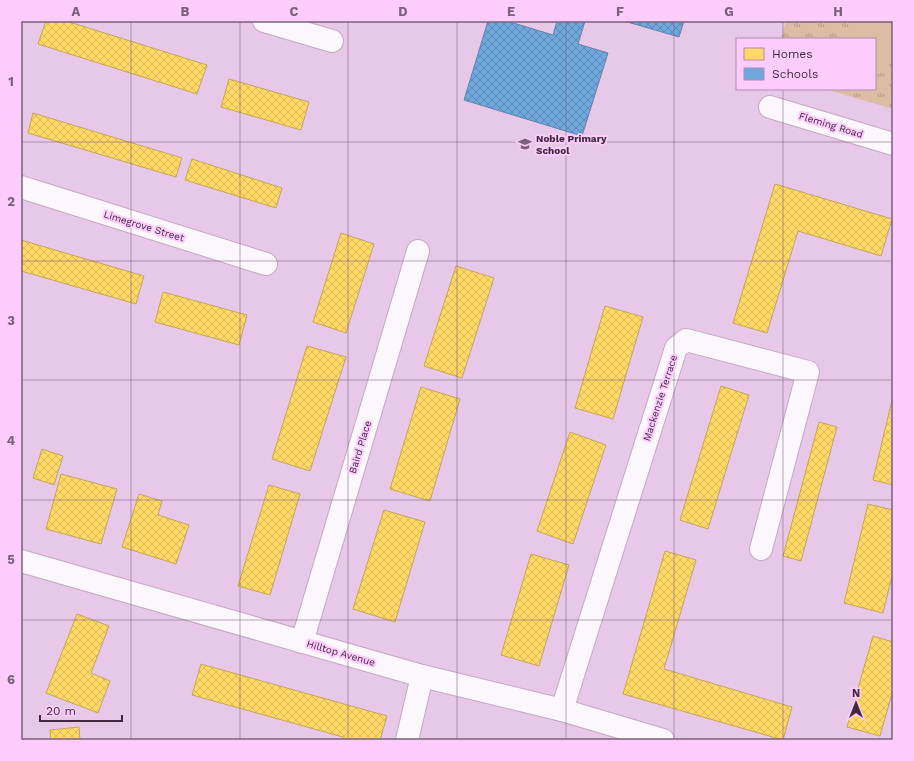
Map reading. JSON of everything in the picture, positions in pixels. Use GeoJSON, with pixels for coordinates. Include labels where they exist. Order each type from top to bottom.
{"type":"FeatureCollection","features":[{"type":"Feature","properties":{"kind":"street"},"geometry":{"type":"LineString","coordinates":[[264,21],[332,41]]}},
{"type":"Feature","properties":{"kind":"street","name":"Fleming Road"},"geometry":{"type":"LineString","coordinates":[[770,107],[893,144]]}},
{"type":"Feature","properties":{"kind":"street","name":"Limegrove Street"},"geometry":{"type":"LineString","coordinates":[[21,187],[266,264]]}},
{"type":"Feature","properties":{"kind":"street","name":"Baird Place"},"geometry":{"type":"LineString","coordinates":[[302,642],[418,251]]}},
{"type":"Feature","properties":{"kind":"street","name":"Mackenzie Terrace"},"geometry":{"type":"LineString","coordinates":[[562,710],[676,348],[686,340],[808,372],[761,549]]}},
{"type":"Feature","properties":{"kind":"street","name":"Hilltop Avenue"},"geometry":{"type":"LineString","coordinates":[[22,564],[422,676],[562,710],[663,740]]}},
{"type":"Feature","properties":{"kind":"street"},"geometry":{"type":"LineString","coordinates":[[407,740],[422,676]]}},
{"type":"Feature","properties":{"kind":"green space"},"geometry":{"type":"Polygon","coordinates":[[[786,21],[893,21],[893,109],[828,90],[876,90],[876,38],[781,38],[786,21]]]}},
{"type":"Feature","properties":{"kind":"green space"},"geometry":{"type":"Polygon","coordinates":[[[855,21],[893,21],[893,64],[876,58],[876,38],[850,38],[855,21]]]}},
{"type":"Feature","properties":{"kind":"building: Homes"},"geometry":{"type":"Polygon","coordinates":[[[46,21],[66,21],[207,65],[197,94],[38,44],[46,21]]]}},
{"type":"Feature","properties":{"kind":"building: Homes"},"geometry":{"type":"Polygon","coordinates":[[[229,79],[309,102],[301,130],[221,107],[229,79]]]}},
{"type":"Feature","properties":{"kind":"building: Homes"},"geometry":{"type":"Polygon","coordinates":[[[33,113],[182,158],[176,177],[28,133],[33,113]]]}},
{"type":"Feature","properties":{"kind":"building: Homes"},"geometry":{"type":"Polygon","coordinates":[[[192,159],[282,188],[276,208],[185,180],[192,159]]]}},
{"type":"Feature","properties":{"kind":"building: Homes"},"geometry":{"type":"Polygon","coordinates":[[[775,184],[892,219],[881,256],[798,231],[767,333],[733,323],[775,184]]]}},
{"type":"Feature","properties":{"kind":"building: Homes"},"geometry":{"type":"Polygon","coordinates":[[[341,233],[374,244],[346,333],[313,322],[341,233]]]}},
{"type":"Feature","properties":{"kind":"building: Homes"},"geometry":{"type":"Polygon","coordinates":[[[21,240],[144,276],[136,304],[21,271],[21,240]]]}},
{"type":"Feature","properties":{"kind":"building: Homes"},"geometry":{"type":"Polygon","coordinates":[[[456,266],[494,278],[462,378],[424,366],[456,266]]]}},
{"type":"Feature","properties":{"kind":"building: Homes"},"geometry":{"type":"Polygon","coordinates":[[[163,292],[247,315],[239,345],[155,322],[163,292]]]}},
{"type":"Feature","properties":{"kind":"building: Homes"},"geometry":{"type":"Polygon","coordinates":[[[605,306],[643,317],[613,419],[575,408],[605,306]]]}},
{"type":"Feature","properties":{"kind":"building: Homes"},"geometry":{"type":"Polygon","coordinates":[[[307,346],[346,357],[310,471],[272,459],[307,346]]]}},
{"type":"Feature","properties":{"kind":"building: Homes"},"geometry":{"type":"Polygon","coordinates":[[[721,386],[749,395],[708,529],[680,520],[721,386]]]}},
{"type":"Feature","properties":{"kind":"building: Homes"},"geometry":{"type":"Polygon","coordinates":[[[421,387],[460,399],[430,501],[390,489],[421,387]]]}},
{"type":"Feature","properties":{"kind":"building: Homes"},"geometry":{"type":"Polygon","coordinates":[[[893,396],[893,485],[873,480],[893,396]]]}},
{"type":"Feature","properties":{"kind":"building: Homes"},"geometry":{"type":"Polygon","coordinates":[[[819,422],[837,427],[801,561],[783,556],[819,422]]]}},
{"type":"Feature","properties":{"kind":"building: Homes"},"geometry":{"type":"Polygon","coordinates":[[[570,432],[606,445],[573,544],[537,531],[570,432]]]}},
{"type":"Feature","properties":{"kind":"building: Homes"},"geometry":{"type":"Polygon","coordinates":[[[42,449],[63,456],[54,485],[33,478],[42,449]]]}},
{"type":"Feature","properties":{"kind":"building: Homes"},"geometry":{"type":"Polygon","coordinates":[[[61,474],[117,489],[101,544],[46,529],[61,474]]]}},
{"type":"Feature","properties":{"kind":"building: Homes"},"geometry":{"type":"Polygon","coordinates":[[[269,485],[300,494],[270,595],[238,586],[269,485]]]}},
{"type":"Feature","properties":{"kind":"building: Homes"},"geometry":{"type":"Polygon","coordinates":[[[139,494],[162,501],[158,515],[189,525],[176,564],[122,547],[139,494]]]}},
{"type":"Feature","properties":{"kind":"building: Homes"},"geometry":{"type":"Polygon","coordinates":[[[868,504],[893,510],[893,572],[883,613],[844,603],[868,504]]]}},
{"type":"Feature","properties":{"kind":"building: Homes"},"geometry":{"type":"Polygon","coordinates":[[[384,510],[425,522],[395,622],[353,609],[384,510]]]}},
{"type":"Feature","properties":{"kind":"building: Homes"},"geometry":{"type":"Polygon","coordinates":[[[665,551],[696,560],[664,669],[792,707],[783,740],[623,694],[665,551]]]}},
{"type":"Feature","properties":{"kind":"building: Homes"},"geometry":{"type":"Polygon","coordinates":[[[531,554],[569,565],[539,666],[501,655],[531,554]]]}},
{"type":"Feature","properties":{"kind":"building: Homes"},"geometry":{"type":"Polygon","coordinates":[[[77,614],[109,626],[91,673],[110,681],[98,713],[46,693],[77,614]]]}},
{"type":"Feature","properties":{"kind":"building: Homes"},"geometry":{"type":"Polygon","coordinates":[[[873,636],[893,642],[893,690],[880,736],[847,727],[873,636]]]}},
{"type":"Feature","properties":{"kind":"building: Homes"},"geometry":{"type":"Polygon","coordinates":[[[201,664],[387,716],[380,740],[342,740],[343,737],[192,695],[201,664]]]}},
{"type":"Feature","properties":{"kind":"building: Homes"},"geometry":{"type":"Polygon","coordinates":[[[79,727],[80,740],[51,740],[50,730],[79,727]]]}},
{"type":"Feature","properties":{"kind":"building: Schools"},"geometry":{"type":"Polygon","coordinates":[[[488,21],[507,21],[553,35],[557,21],[585,21],[578,44],[608,53],[582,136],[464,100],[488,21]]]}},
{"type":"Feature","properties":{"kind":"building: Schools"},"geometry":{"type":"Polygon","coordinates":[[[624,21],[684,21],[679,37],[624,21]]]}},
{"type":"Feature","properties":{"kind":"place","name":"Noble Primary School"},"geometry":{"type":"Point","coordinates":[525,144]}}]}
